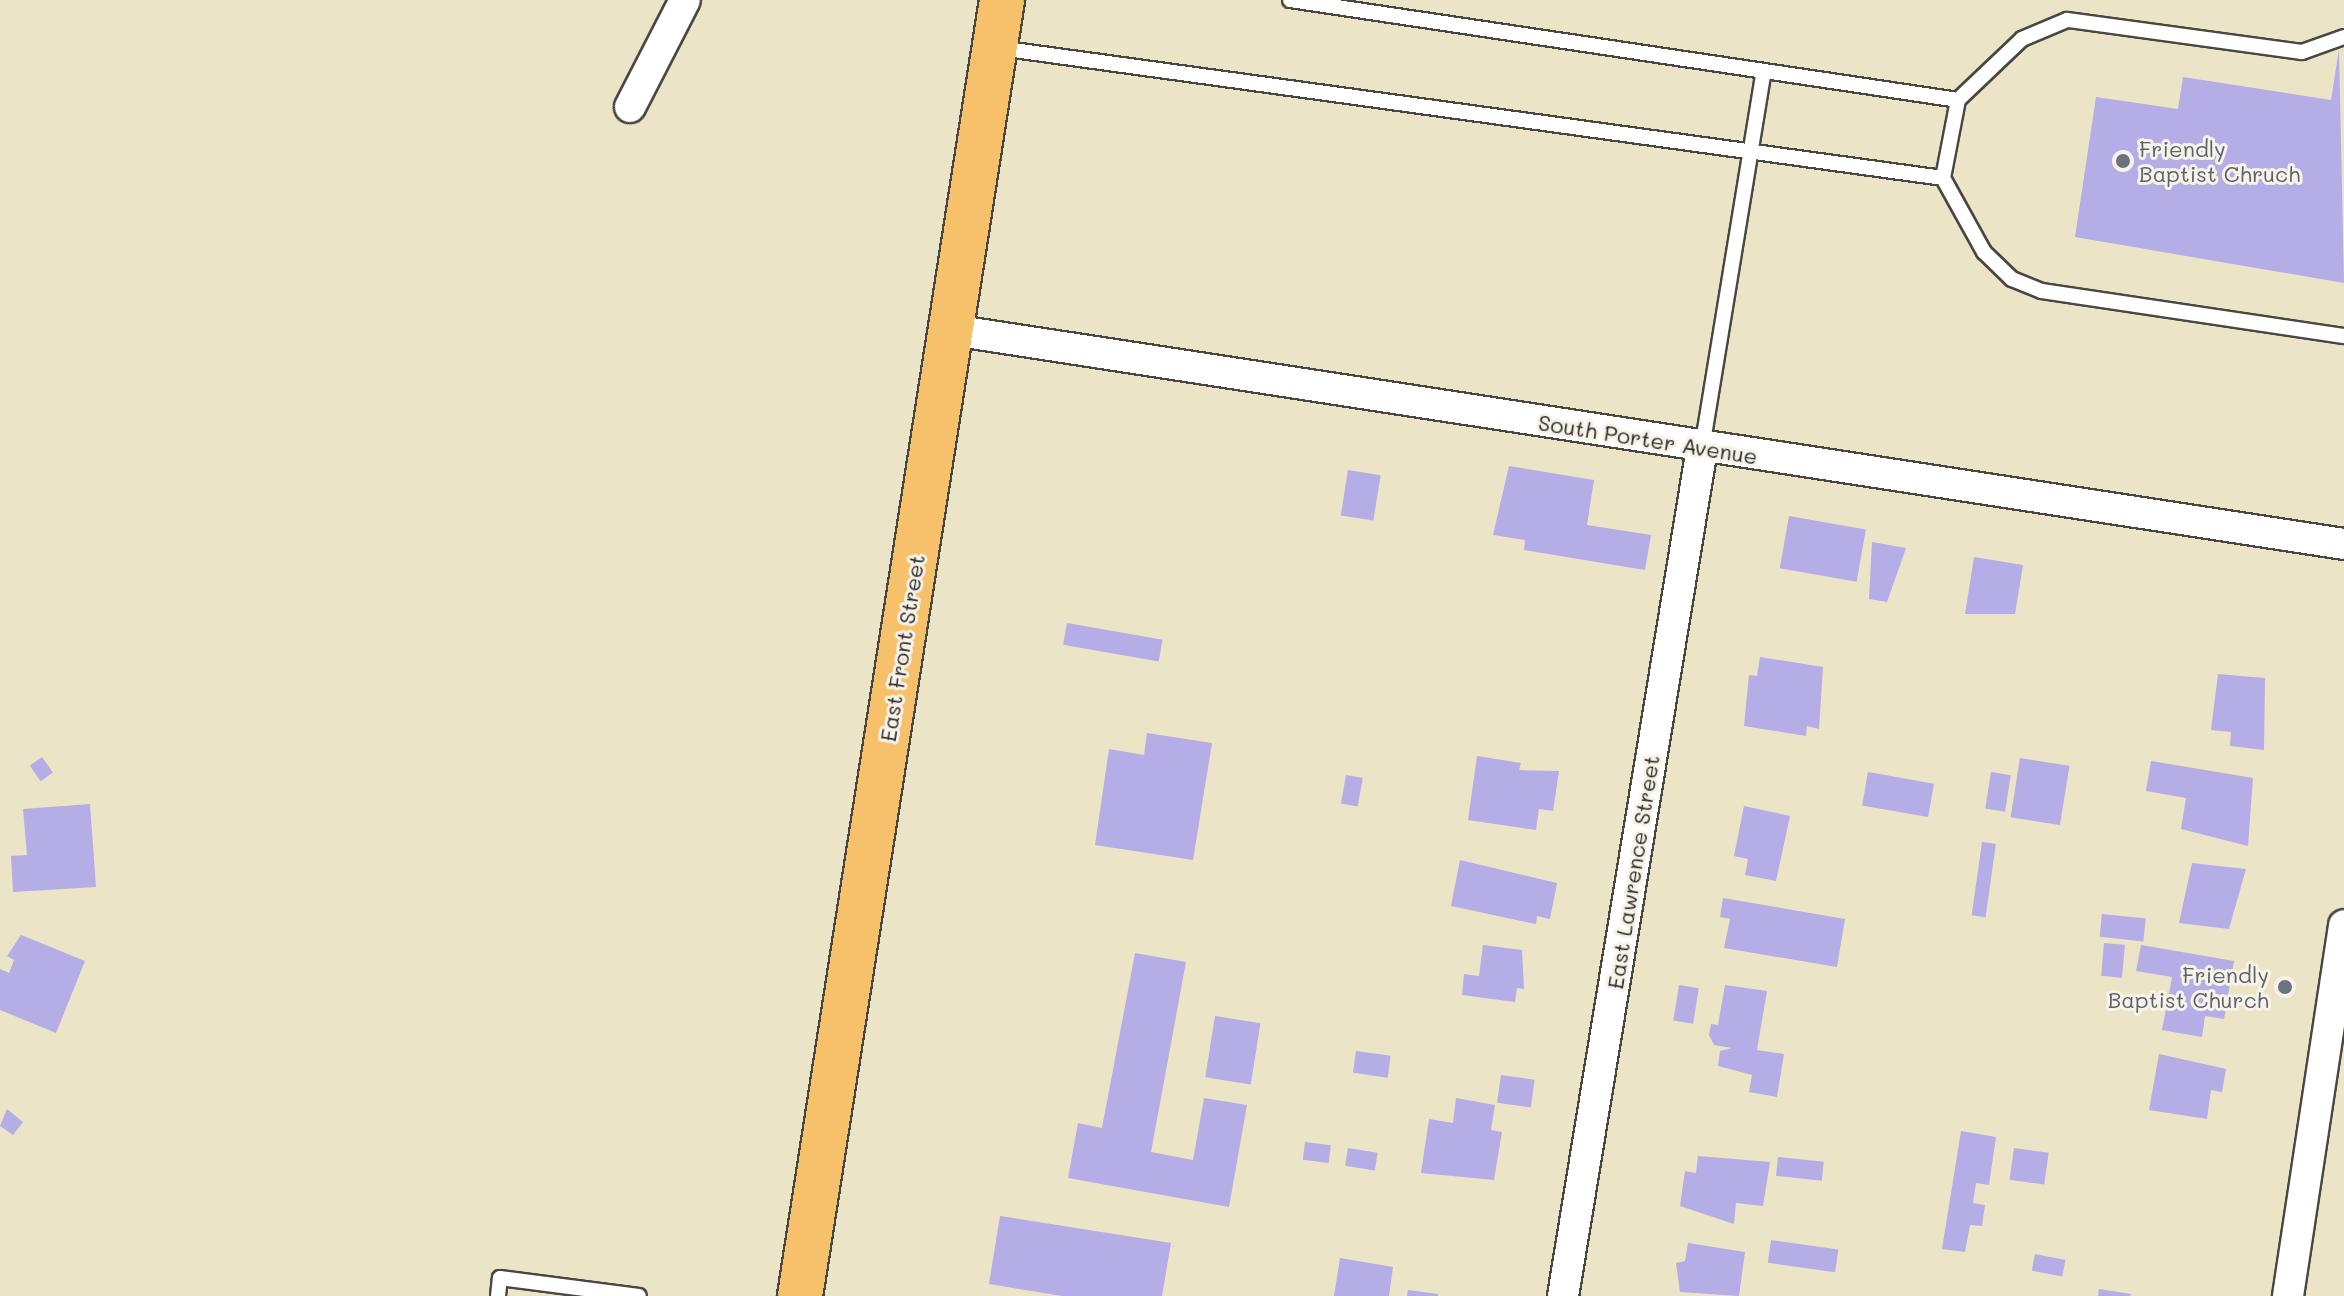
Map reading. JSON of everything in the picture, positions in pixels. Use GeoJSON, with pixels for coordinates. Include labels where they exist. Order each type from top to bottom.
{"type":"FeatureCollection","features":[{"type":"Feature","properties":{"kind":"main road","name":"East Front Street"},"geometry":{"type":"LineString","coordinates":[[805,1295],[1002,0]]}},
{"type":"Feature","properties":{"kind":"street"},"geometry":{"type":"LineString","coordinates":[[630,107],[685,0]]}},
{"type":"Feature","properties":{"kind":"street","name":"South Porter Avenue"},"geometry":{"type":"LineString","coordinates":[[952,330],[1702,448],[2344,544]]}},
{"type":"Feature","properties":{"kind":"street","name":"East Lawrence Street"},"geometry":{"type":"LineString","coordinates":[[1563,1296],[1702,448]]}},
{"type":"Feature","properties":{"kind":"street"},"geometry":{"type":"LineString","coordinates":[[2288,1296],[2344,925]]}},
{"type":"Feature","properties":{"kind":"lane"},"geometry":{"type":"LineString","coordinates":[[1290,0],[1958,100]]}},
{"type":"Feature","properties":{"kind":"lane"},"geometry":{"type":"LineString","coordinates":[[2344,37],[2302,52],[2067,20],[2022,39],[1958,100],[1943,178],[1984,252],[2012,279],[2042,291],[2344,336]]}},
{"type":"Feature","properties":{"kind":"lane"},"geometry":{"type":"LineString","coordinates":[[994,48],[1943,178]]}},
{"type":"Feature","properties":{"kind":"lane"},"geometry":{"type":"LineString","coordinates":[[1702,448],[1764,71]]}},
{"type":"Feature","properties":{"kind":"lane"},"geometry":{"type":"LineString","coordinates":[[498,1296],[500,1278],[639,1296]]}},
{"type":"Feature","properties":{"kind":"building"},"geometry":{"type":"Polygon","coordinates":[[[2339,49],[2344,283],[2075,237],[2096,97],[2178,109],[2183,77],[2331,100],[2339,49]]]}},
{"type":"Feature","properties":{"kind":"building"},"geometry":{"type":"Polygon","coordinates":[[[1509,466],[1594,480],[1587,525],[1651,535],[1645,570],[1524,550],[1525,540],[1493,535],[1509,466]]]}},
{"type":"Feature","properties":{"kind":"building"},"geometry":{"type":"Polygon","coordinates":[[[1348,470],[1381,475],[1373,521],[1341,515],[1348,470]]]}},
{"type":"Feature","properties":{"kind":"building"},"geometry":{"type":"Polygon","coordinates":[[[1789,516],[1866,530],[1857,582],[1780,568],[1789,516]]]}},
{"type":"Feature","properties":{"kind":"building"},"geometry":{"type":"Polygon","coordinates":[[[1872,542],[1906,548],[1887,602],[1869,599],[1872,542]]]}},
{"type":"Feature","properties":{"kind":"building"},"geometry":{"type":"Polygon","coordinates":[[[1974,557],[2023,565],[2015,614],[1965,614],[1974,557]]]}},
{"type":"Feature","properties":{"kind":"building"},"geometry":{"type":"Polygon","coordinates":[[[1067,623],[1163,640],[1159,662],[1063,645],[1067,623]]]}},
{"type":"Feature","properties":{"kind":"building"},"geometry":{"type":"Polygon","coordinates":[[[1760,657],[1823,667],[1819,729],[1807,726],[1806,736],[1744,726],[1749,675],[1757,676],[1760,657]]]}},
{"type":"Feature","properties":{"kind":"building"},"geometry":{"type":"Polygon","coordinates":[[[2218,674],[2265,678],[2264,750],[2230,746],[2231,732],[2211,730],[2218,674]]]}},
{"type":"Feature","properties":{"kind":"building"},"geometry":{"type":"Polygon","coordinates":[[[1147,733],[1212,743],[1193,860],[1095,845],[1109,749],[1144,755],[1147,733]]]}},
{"type":"Feature","properties":{"kind":"building"},"geometry":{"type":"Polygon","coordinates":[[[1477,756],[1521,763],[1519,770],[1559,771],[1553,811],[1539,809],[1536,830],[1468,820],[1477,756]]]}},
{"type":"Feature","properties":{"kind":"building"},"geometry":{"type":"Polygon","coordinates":[[[42,757],[53,773],[41,781],[30,766],[42,757]]]}},
{"type":"Feature","properties":{"kind":"building"},"geometry":{"type":"Polygon","coordinates":[[[2020,758],[2069,766],[2060,825],[2011,817],[2020,758]]]}},
{"type":"Feature","properties":{"kind":"building"},"geometry":{"type":"Polygon","coordinates":[[[2151,761],[2253,778],[2248,846],[2181,829],[2186,798],[2146,791],[2151,761]]]}},
{"type":"Feature","properties":{"kind":"building"},"geometry":{"type":"Polygon","coordinates":[[[1868,772],[1934,784],[1928,817],[1862,805],[1868,772]]]}},
{"type":"Feature","properties":{"kind":"building"},"geometry":{"type":"Polygon","coordinates":[[[1991,772],[2011,775],[2005,812],[1985,809],[1991,772]]]}},
{"type":"Feature","properties":{"kind":"building"},"geometry":{"type":"Polygon","coordinates":[[[1346,775],[1363,778],[1358,807],[1341,804],[1346,775]]]}},
{"type":"Feature","properties":{"kind":"building"},"geometry":{"type":"Polygon","coordinates":[[[90,804],[96,887],[13,892],[11,856],[27,855],[23,809],[90,804]]]}},
{"type":"Feature","properties":{"kind":"building"},"geometry":{"type":"Polygon","coordinates":[[[1744,806],[1790,816],[1776,881],[1745,875],[1748,859],[1734,856],[1744,806]]]}},
{"type":"Feature","properties":{"kind":"building"},"geometry":{"type":"Polygon","coordinates":[[[1982,842],[1996,844],[1986,917],[1972,915],[1982,842]]]}},
{"type":"Feature","properties":{"kind":"building"},"geometry":{"type":"Polygon","coordinates":[[[1460,860],[1557,883],[1550,919],[1537,916],[1536,924],[1451,906],[1460,860]]]}},
{"type":"Feature","properties":{"kind":"building"},"geometry":{"type":"Polygon","coordinates":[[[2192,863],[2246,869],[2229,929],[2179,923],[2192,863]]]}},
{"type":"Feature","properties":{"kind":"building"},"geometry":{"type":"Polygon","coordinates":[[[1723,898],[1845,919],[1837,967],[1724,948],[1730,919],[1720,917],[1723,898]]]}},
{"type":"Feature","properties":{"kind":"building"},"geometry":{"type":"Polygon","coordinates":[[[2102,914],[2146,919],[2143,941],[2100,937],[2102,914]]]}},
{"type":"Feature","properties":{"kind":"building"},"geometry":{"type":"Polygon","coordinates":[[[21,935],[85,961],[56,1033],[0,1010],[0,969],[9,973],[14,960],[7,956],[21,935]]]}},
{"type":"Feature","properties":{"kind":"building"},"geometry":{"type":"Polygon","coordinates":[[[2104,943],[2125,945],[2122,978],[2101,976],[2104,943]]]}},
{"type":"Feature","properties":{"kind":"building"},"geometry":{"type":"Polygon","coordinates":[[[1483,945],[1522,950],[1524,989],[1517,988],[1515,1002],[1462,995],[1464,974],[1479,976],[1483,945]]]}},
{"type":"Feature","properties":{"kind":"building"},"geometry":{"type":"Polygon","coordinates":[[[2141,945],[2234,961],[2224,1019],[2205,1016],[2202,1037],[2162,1030],[2172,977],[2136,971],[2141,945]]]}},
{"type":"Feature","properties":{"kind":"building"},"geometry":{"type":"Polygon","coordinates":[[[1135,953],[1186,962],[1151,1152],[1193,1160],[1204,1098],[1247,1105],[1229,1207],[1068,1178],[1078,1123],[1102,1128],[1135,953]]]}},
{"type":"Feature","properties":{"kind":"building"},"geometry":{"type":"Polygon","coordinates":[[[1679,985],[1699,988],[1693,1024],[1673,1021],[1679,985]]]}},
{"type":"Feature","properties":{"kind":"building"},"geometry":{"type":"Polygon","coordinates":[[[1725,985],[1767,991],[1757,1050],[1784,1054],[1777,1097],[1749,1092],[1752,1075],[1718,1066],[1720,1051],[1732,1048],[1714,1045],[1709,1035],[1711,1024],[1718,1025],[1725,985]]]}},
{"type":"Feature","properties":{"kind":"building"},"geometry":{"type":"Polygon","coordinates":[[[1215,1016],[1260,1023],[1251,1084],[1205,1077],[1215,1016]]]}},
{"type":"Feature","properties":{"kind":"building"},"geometry":{"type":"Polygon","coordinates":[[[1356,1051],[1391,1056],[1388,1078],[1353,1073],[1356,1051]]]}},
{"type":"Feature","properties":{"kind":"building"},"geometry":{"type":"Polygon","coordinates":[[[2159,1054],[2226,1069],[2222,1092],[2211,1090],[2207,1119],[2149,1110],[2159,1054]]]}},
{"type":"Feature","properties":{"kind":"building"},"geometry":{"type":"Polygon","coordinates":[[[1501,1075],[1535,1080],[1531,1107],[1497,1103],[1501,1075]]]}},
{"type":"Feature","properties":{"kind":"building"},"geometry":{"type":"Polygon","coordinates":[[[1456,1098],[1495,1105],[1491,1130],[1502,1132],[1494,1180],[1421,1173],[1429,1119],[1453,1123],[1456,1098]]]}},
{"type":"Feature","properties":{"kind":"building"},"geometry":{"type":"Polygon","coordinates":[[[7,1109],[23,1122],[13,1135],[0,1126],[7,1109]]]}},
{"type":"Feature","properties":{"kind":"building"},"geometry":{"type":"Polygon","coordinates":[[[1961,1131],[1996,1137],[1989,1185],[1976,1183],[1973,1203],[1985,1205],[1982,1226],[1970,1225],[1965,1252],[1942,1249],[1961,1131]]]}},
{"type":"Feature","properties":{"kind":"building"},"geometry":{"type":"Polygon","coordinates":[[[1305,1142],[1331,1145],[1329,1163],[1303,1160],[1305,1142]]]}},
{"type":"Feature","properties":{"kind":"building"},"geometry":{"type":"Polygon","coordinates":[[[1348,1148],[1378,1153],[1375,1170],[1345,1166],[1348,1148]]]}},
{"type":"Feature","properties":{"kind":"building"},"geometry":{"type":"Polygon","coordinates":[[[2014,1148],[2049,1153],[2044,1185],[2010,1180],[2014,1148]]]}},
{"type":"Feature","properties":{"kind":"building"},"geometry":{"type":"Polygon","coordinates":[[[1698,1156],[1770,1162],[1763,1206],[1736,1203],[1734,1224],[1680,1206],[1685,1171],[1696,1173],[1698,1156]]]}},
{"type":"Feature","properties":{"kind":"building"},"geometry":{"type":"Polygon","coordinates":[[[1778,1157],[1824,1162],[1822,1181],[1776,1176],[1778,1157]]]}},
{"type":"Feature","properties":{"kind":"building"},"geometry":{"type":"Polygon","coordinates":[[[1000,1216],[1171,1243],[1162,1296],[1062,1296],[989,1284],[1000,1216]]]}},
{"type":"Feature","properties":{"kind":"building"},"geometry":{"type":"Polygon","coordinates":[[[1771,1240],[1838,1249],[1835,1272],[1768,1263],[1771,1240]]]}},
{"type":"Feature","properties":{"kind":"building"},"geometry":{"type":"Polygon","coordinates":[[[1688,1243],[1745,1252],[1739,1296],[1680,1292],[1676,1263],[1685,1261],[1688,1243]]]}},
{"type":"Feature","properties":{"kind":"building"},"geometry":{"type":"Polygon","coordinates":[[[2035,1254],[2065,1260],[2062,1277],[2032,1271],[2035,1254]]]}},
{"type":"Feature","properties":{"kind":"building"},"geometry":{"type":"Polygon","coordinates":[[[1340,1258],[1393,1267],[1389,1296],[1334,1296],[1340,1258]]]}},
{"type":"Feature","properties":{"kind":"building"},"geometry":{"type":"Polygon","coordinates":[[[2099,1289],[2131,1294],[2098,1296],[2099,1289]]]}},
{"type":"Feature","properties":{"kind":"building"},"geometry":{"type":"Polygon","coordinates":[[[1408,1290],[1438,1294],[1438,1296],[1407,1296],[1408,1290]]]}},
{"type":"Feature","properties":{"kind":"place","name":"Friendly Baptist Chruch"},"geometry":{"type":"Point","coordinates":[2123,161]}},
{"type":"Feature","properties":{"kind":"place","name":"Friendly Baptist Church"},"geometry":{"type":"Point","coordinates":[2285,987]}}]}
